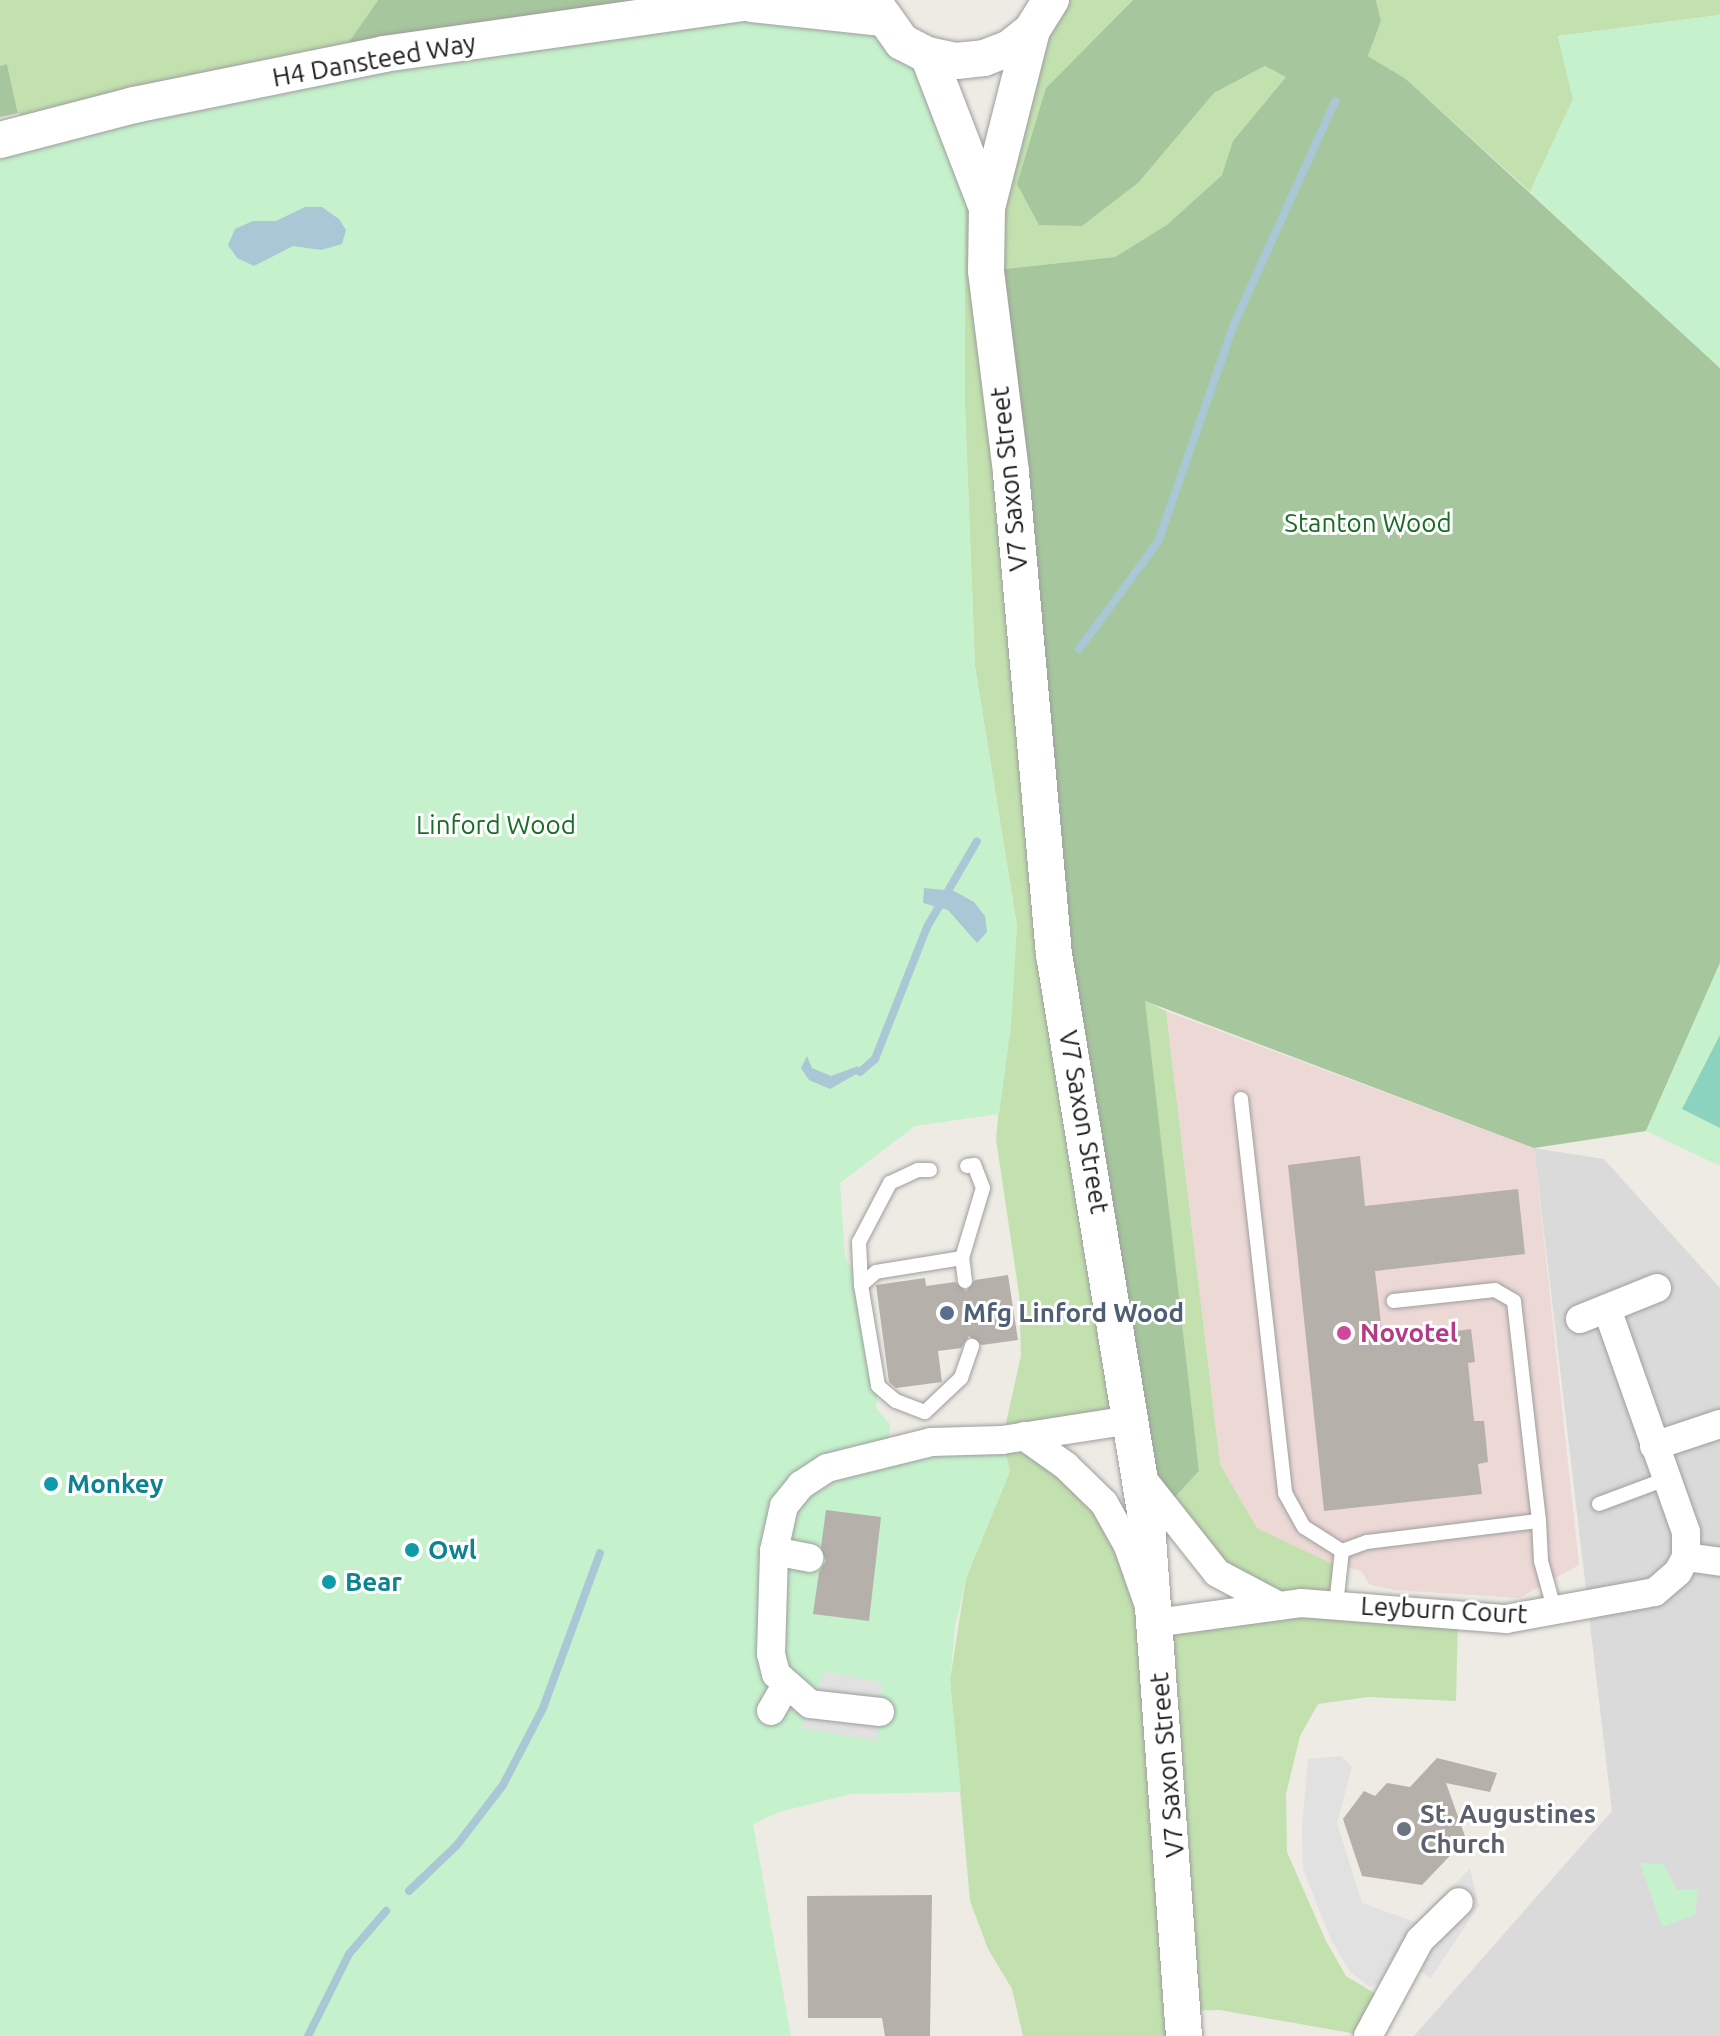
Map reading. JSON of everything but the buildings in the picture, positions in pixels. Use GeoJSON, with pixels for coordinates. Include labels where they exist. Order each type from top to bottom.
{"type":"FeatureCollection","features":[{"type":"Feature","properties":{"kind":"street","name":"H4 Dansteed Way"},"geometry":{"type":"LineString","coordinates":[[0,140],[134,105],[384,54],[747,4],[876,9]]}},
{"type":"Feature","properties":{"kind":"street"},"geometry":{"type":"LineString","coordinates":[[876,9],[902,42],[928,55],[984,58],[1010,48],[1041,15]]}},
{"type":"Feature","properties":{"kind":"street","name":"V7 Saxon Street"},"geometry":{"type":"LineString","coordinates":[[1041,15],[987,208],[986,251],[1011,473],[1054,954],[1131,1420],[1155,1623],[1173,1831],[1184,2036]]}},
{"type":"Feature","properties":{"kind":"street","name":"V7 Saxon Street"},"geometry":{"type":"LineString","coordinates":[[928,55],[987,208]]}},
{"type":"Feature","properties":{"kind":"street"},"geometry":{"type":"LineString","coordinates":[[1657,1288],[1594,1314],[1654,1446],[1686,1532],[1686,1557],[1720,1562]]}},
{"type":"Feature","properties":{"kind":"street"},"geometry":{"type":"LineString","coordinates":[[880,1712],[810,1704],[786,1685],[771,1654],[774,1551],[784,1506],[801,1485],[827,1468],[931,1442],[1024,1436],[1131,1420]]}},
{"type":"Feature","properties":{"kind":"street"},"geometry":{"type":"LineString","coordinates":[[1654,1446],[1720,1424]]}},
{"type":"Feature","properties":{"kind":"street"},"geometry":{"type":"LineString","coordinates":[[1024,1436],[1066,1466],[1104,1503],[1128,1546],[1155,1623]]}},
{"type":"Feature","properties":{"kind":"street","name":"Leyburn Court"},"geometry":{"type":"LineString","coordinates":[[1138,1473],[1217,1573],[1279,1606]]}},
{"type":"Feature","properties":{"kind":"street"},"geometry":{"type":"LineString","coordinates":[[774,1551],[809,1558]]}},
{"type":"Feature","properties":{"kind":"street","name":"Leyburn Court"},"geometry":{"type":"LineString","coordinates":[[1155,1623],[1279,1606],[1336,1605],[1494,1618],[1555,1613],[1655,1592],[1678,1572],[1686,1557]]}},
{"type":"Feature","properties":{"kind":"street"},"geometry":{"type":"LineString","coordinates":[[771,1711],[786,1685]]}},
{"type":"Feature","properties":{"kind":"street"},"geometry":{"type":"LineString","coordinates":[[1368,2036],[1420,1940],[1459,1902]]}},
{"type":"Feature","properties":{"kind":"lane"},"geometry":{"type":"LineString","coordinates":[[1241,1099],[1285,1493],[1304,1527],[1342,1551]]}},
{"type":"Feature","properties":{"kind":"lane"},"geometry":{"type":"LineString","coordinates":[[965,1281],[962,1258],[983,1188],[974,1165],[967,1166]]}},
{"type":"Feature","properties":{"kind":"lane"},"geometry":{"type":"LineString","coordinates":[[925,1412],[896,1401],[878,1386],[861,1285],[859,1242],[890,1183],[918,1170],[930,1170]]}},
{"type":"Feature","properties":{"kind":"lane"},"geometry":{"type":"LineString","coordinates":[[861,1285],[876,1272],[962,1258]]}},
{"type":"Feature","properties":{"kind":"lane"},"geometry":{"type":"LineString","coordinates":[[1394,1301],[1495,1290],[1514,1301],[1541,1561],[1555,1613]]}},
{"type":"Feature","properties":{"kind":"lane"},"geometry":{"type":"LineString","coordinates":[[925,1412],[961,1378],[972,1346]]}},
{"type":"Feature","properties":{"kind":"lane"},"geometry":{"type":"LineString","coordinates":[[925,1412],[931,1442]]}},
{"type":"Feature","properties":{"kind":"lane"},"geometry":{"type":"LineString","coordinates":[[1599,1504],[1666,1479]]}},
{"type":"Feature","properties":{"kind":"lane"},"geometry":{"type":"LineString","coordinates":[[1342,1551],[1367,1542],[1539,1521]]}},
{"type":"Feature","properties":{"kind":"lane"},"geometry":{"type":"LineString","coordinates":[[1336,1605],[1342,1551]]}},
{"type":"Feature","properties":{"kind":"shaded area"},"geometry":{"type":"Polygon","coordinates":[[[1166,1011],[1534,1148],[1579,1565],[1519,1598],[1395,1590],[1370,1585],[1361,1571],[1314,1558],[1257,1528],[1220,1464],[1166,1011]]]}},
{"type":"Feature","properties":{"kind":"shaded area"},"geometry":{"type":"Polygon","coordinates":[[[1534,1148],[1604,1159],[1720,1288],[1720,2036],[1414,2036],[1612,1811],[1534,1148]]]}},
{"type":"Feature","properties":{"kind":"shaded area"},"geometry":{"type":"Polygon","coordinates":[[[825,1671],[883,1683],[877,1741],[801,1728],[825,1671]]]}},
{"type":"Feature","properties":{"kind":"shaded area"},"geometry":{"type":"Polygon","coordinates":[[[1341,1756],[1352,1767],[1337,1823],[1362,1903],[1415,1922],[1470,1869],[1479,1905],[1431,1978],[1414,1967],[1370,1987],[1351,1973],[1331,1940],[1303,1869],[1302,1828],[1308,1759],[1341,1756]]]}},
{"type":"Feature","properties":{"kind":"green space"},"geometry":{"type":"Polygon","coordinates":[[[0,0],[378,0],[335,64],[23,133],[7,64],[0,66],[0,0]]]}},
{"type":"Feature","properties":{"kind":"green space"},"geometry":{"type":"Polygon","coordinates":[[[378,0],[673,0],[334,64],[378,0]]]}},
{"type":"Feature","properties":{"kind":"green space"},"geometry":{"type":"Polygon","coordinates":[[[1051,0],[1133,0],[1046,88],[1139,182],[1214,93],[1265,66],[1287,76],[1239,134],[1222,175],[1168,225],[1115,257],[987,271],[1131,1420],[1025,1436],[1104,1503],[1155,1623],[1277,1606],[1163,1510],[1199,1471],[1144,1000],[1166,1011],[1220,1464],[1257,1528],[1341,1568],[1336,1605],[1458,1617],[1456,1701],[1368,1697],[1318,1704],[1300,1736],[1286,1794],[1287,1852],[1326,1941],[1346,1976],[1384,1999],[1368,2036],[1220,2010],[1184,2011],[1184,2036],[1023,2036],[1012,1989],[988,1949],[970,1901],[950,1680],[966,1578],[1010,1471],[1002,1440],[1021,1356],[1019,1294],[996,1139],[1017,926],[975,667],[965,406],[965,211],[970,165],[987,207],[1051,0]]]}},
{"type":"Feature","properties":{"kind":"green space","name":"Stanton Wood"},"geometry":{"type":"Polygon","coordinates":[[[1133,0],[1376,0],[1381,21],[1368,56],[1406,79],[1720,368],[1720,963],[1646,1131],[1534,1148],[1145,1001],[1199,1471],[1163,1510],[1095,1183],[986,271],[1115,257],[1167,225],[1222,175],[1233,141],[1286,77],[1265,66],[1214,93],[1139,182],[1082,226],[1039,225],[1017,184],[1046,88],[1133,0]]]}},
{"type":"Feature","properties":{"kind":"green space"},"geometry":{"type":"Polygon","coordinates":[[[1376,0],[1720,0],[1720,15],[1558,36],[1573,99],[1530,192],[1406,79],[1368,56],[1381,21],[1376,0]]]}},
{"type":"Feature","properties":{"kind":"green space","name":"Linford Wood"},"geometry":{"type":"Polygon","coordinates":[[[752,4],[902,42],[970,165],[965,211],[965,406],[975,667],[1017,926],[1011,1026],[999,1114],[915,1126],[840,1183],[845,1257],[861,1285],[878,1386],[876,1408],[890,1424],[889,1450],[1002,1440],[1010,1471],[966,1578],[955,1627],[950,1680],[961,1792],[851,1794],[779,1812],[753,1824],[791,2036],[0,2036],[0,140],[752,4]]]}},
{"type":"Feature","properties":{"kind":"green space"},"geometry":{"type":"Polygon","coordinates":[[[1720,15],[1720,368],[1530,192],[1573,99],[1558,36],[1720,15]]]}},
{"type":"Feature","properties":{"kind":"green space"},"geometry":{"type":"Polygon","coordinates":[[[7,64],[18,113],[0,117],[0,66],[7,64]]]}},
{"type":"Feature","properties":{"kind":"green space"},"geometry":{"type":"Polygon","coordinates":[[[1720,963],[1720,1166],[1646,1131],[1720,963]]]}},
{"type":"Feature","properties":{"kind":"green space"},"geometry":{"type":"Polygon","coordinates":[[[1720,1035],[1720,1128],[1682,1109],[1720,1035]]]}},
{"type":"Feature","properties":{"kind":"green space"},"geometry":{"type":"Polygon","coordinates":[[[1640,1863],[1663,1864],[1677,1890],[1698,1889],[1695,1915],[1662,1927],[1640,1863]]]}},
{"type":"Feature","properties":{"kind":"water"},"geometry":{"type":"Polygon","coordinates":[[[305,207],[322,207],[339,219],[346,230],[342,244],[321,250],[293,246],[254,266],[237,258],[228,245],[235,229],[253,221],[276,221],[305,207]]]}},
{"type":"Feature","properties":{"kind":"water"},"geometry":{"type":"Polygon","coordinates":[[[924,888],[954,891],[974,902],[985,916],[987,932],[977,943],[948,910],[923,903],[924,888]]]}},
{"type":"Feature","properties":{"kind":"water"},"geometry":{"type":"Polygon","coordinates":[[[807,1056],[812,1068],[831,1076],[858,1066],[860,1072],[830,1089],[809,1080],[801,1068],[807,1056]]]}},
{"type":"Feature","properties":{"kind":"waterway"},"geometry":{"type":"LineString","coordinates":[[1079,649],[1158,542],[1234,324],[1335,101]]}},
{"type":"Feature","properties":{"kind":"waterway"},"geometry":{"type":"LineString","coordinates":[[860,1072],[875,1059],[927,927],[977,841]]}},
{"type":"Feature","properties":{"kind":"waterway"},"geometry":{"type":"LineString","coordinates":[[409,1891],[457,1845],[503,1785],[543,1708],[600,1553]]}},
{"type":"Feature","properties":{"kind":"waterway"},"geometry":{"type":"LineString","coordinates":[[308,2036],[349,1954],[386,1911]]}},
{"type":"Feature","properties":{"kind":"place","name":"Mfg Linford Wood"},"geometry":{"type":"Point","coordinates":[947,1313]}},
{"type":"Feature","properties":{"kind":"place","name":"Novotel"},"geometry":{"type":"Point","coordinates":[1344,1333]}},
{"type":"Feature","properties":{"kind":"place","name":"Monkey"},"geometry":{"type":"Point","coordinates":[51,1484]}},
{"type":"Feature","properties":{"kind":"place","name":"Owl"},"geometry":{"type":"Point","coordinates":[412,1550]}},
{"type":"Feature","properties":{"kind":"place","name":"Bear"},"geometry":{"type":"Point","coordinates":[329,1582]}},
{"type":"Feature","properties":{"kind":"place","name":"St. Augustines Church"},"geometry":{"type":"Point","coordinates":[1404,1829]}}]}
